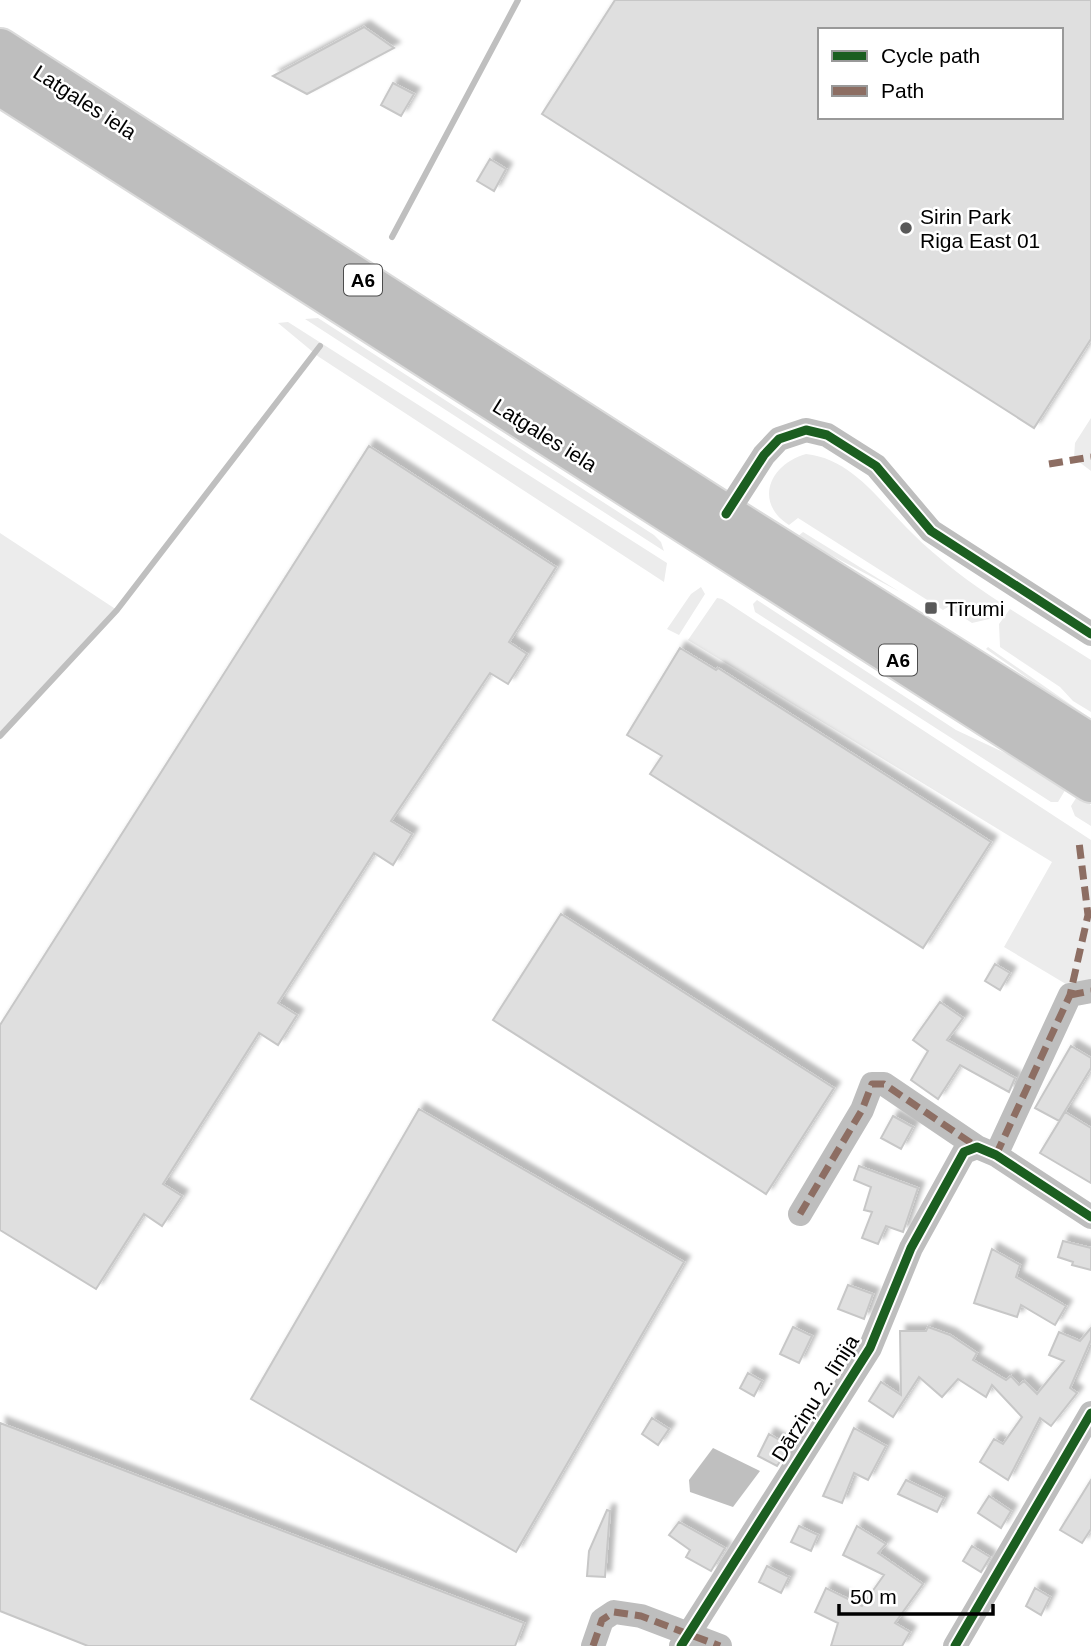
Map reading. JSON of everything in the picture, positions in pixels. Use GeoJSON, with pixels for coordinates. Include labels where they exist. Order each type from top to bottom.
{"type":"FeatureCollection","features":[{"type":"Feature","properties":{"kind":"highway","name":"Latgales iela"},"geometry":{"type":"LineString","coordinates":[[0,48],[717,527],[1091,783]]}},
{"type":"Feature","properties":{"kind":"highway","name":"Latgales iela"},"geometry":{"type":"LineString","coordinates":[[0,86],[717,527],[1091,743]]}},
{"type":"Feature","properties":{"kind":"street"},"geometry":{"type":"LineString","coordinates":[[717,527],[764,455],[779,439],[806,430],[827,435],[876,466],[931,531],[1091,634]]}},
{"type":"Feature","properties":{"kind":"street"},"geometry":{"type":"LineString","coordinates":[[986,1151],[1080,993]]}},
{"type":"Feature","properties":{"kind":"street"},"geometry":{"type":"LineString","coordinates":[[800,1214],[862,1110],[872,1084],[884,1084],[1091,1217]]}},
{"type":"Feature","properties":{"kind":"street","name":"Dārziņu 2. līnija"},"geometry":{"type":"LineString","coordinates":[[684,1639],[712,1600],[870,1348],[911,1248],[956,1163],[964,1152],[986,1151]]}},
{"type":"Feature","properties":{"kind":"street"},"geometry":{"type":"LineString","coordinates":[[955,1646],[1091,1413]]}},
{"type":"Feature","properties":{"kind":"street"},"geometry":{"type":"LineString","coordinates":[[593,1646],[602,1620],[614,1612],[641,1616],[684,1639],[720,1646]]}},
{"type":"Feature","properties":{"kind":"shaded area"},"geometry":{"type":"Polygon","coordinates":[[[318,318],[654,535],[661,542],[664,551],[305,319],[318,318]]]}},
{"type":"Feature","properties":{"kind":"shaded area"},"geometry":{"type":"Polygon","coordinates":[[[288,322],[667,563],[664,582],[319,357],[278,323],[288,322]]]}},
{"type":"Feature","properties":{"kind":"shaded area"},"geometry":{"type":"Polygon","coordinates":[[[1091,418],[1091,471],[1074,458],[1075,443],[1091,418]]]}},
{"type":"Feature","properties":{"kind":"shaded area"},"geometry":{"type":"Polygon","coordinates":[[[806,454],[838,464],[852,473],[933,552],[1001,603],[989,619],[972,623],[948,607],[943,610],[798,518],[789,525],[778,516],[771,506],[770,485],[783,466],[806,454]]]}},
{"type":"Feature","properties":{"kind":"shaded area"},"geometry":{"type":"Polygon","coordinates":[[[803,532],[900,592],[797,537],[803,532]]]}},
{"type":"Feature","properties":{"kind":"shaded area"},"geometry":{"type":"Polygon","coordinates":[[[0,533],[117,610],[0,736],[0,533]]]}},
{"type":"Feature","properties":{"kind":"shaded area"},"geometry":{"type":"Polygon","coordinates":[[[701,587],[705,594],[679,635],[667,629],[691,594],[701,587]]]}},
{"type":"Feature","properties":{"kind":"shaded area"},"geometry":{"type":"Polygon","coordinates":[[[717,598],[1091,840],[1091,999],[1004,947],[1052,862],[688,640],[717,598]]]}},
{"type":"Feature","properties":{"kind":"shaded area"},"geometry":{"type":"Polygon","coordinates":[[[757,600],[956,730],[1033,766],[1067,787],[1058,802],[1051,802],[755,612],[753,604],[757,600]]]}},
{"type":"Feature","properties":{"kind":"shaded area"},"geometry":{"type":"Polygon","coordinates":[[[1010,609],[1091,660],[1091,712],[1073,701],[1060,687],[1000,647],[999,624],[1010,609]]]}},
{"type":"Feature","properties":{"kind":"shaded area"},"geometry":{"type":"Polygon","coordinates":[[[988,647],[1090,718],[1089,721],[986,649],[988,647]]]}},
{"type":"Feature","properties":{"kind":"shaded area"},"geometry":{"type":"Polygon","coordinates":[[[1078,795],[1091,805],[1091,826],[1075,816],[1071,806],[1078,795]]]}},
{"type":"Feature","properties":{"kind":"shaded area"},"geometry":{"type":"Polygon","coordinates":[[[713,1448],[760,1471],[733,1507],[690,1492],[689,1480],[713,1448]]]}},
{"type":"Feature","properties":{"kind":"building","name":"Sirin Park Riga East 01"},"geometry":{"type":"Polygon","coordinates":[[[615,0],[1091,0],[1091,339],[1034,428],[542,114],[615,0]]]}},
{"type":"Feature","properties":{"kind":"building"},"geometry":{"type":"Polygon","coordinates":[[[364,27],[394,48],[307,94],[273,76],[364,27]]]}},
{"type":"Feature","properties":{"kind":"building"},"geometry":{"type":"Polygon","coordinates":[[[393,83],[414,94],[401,116],[381,105],[393,83]]]}},
{"type":"Feature","properties":{"kind":"building"},"geometry":{"type":"Polygon","coordinates":[[[490,159],[506,169],[494,191],[477,181],[490,159]]]}},
{"type":"Feature","properties":{"kind":"building"},"geometry":{"type":"Polygon","coordinates":[[[369,446],[556,567],[509,642],[527,654],[508,684],[490,673],[391,821],[412,834],[393,865],[374,853],[278,1003],[297,1015],[278,1045],[259,1033],[163,1184],[182,1196],[162,1226],[144,1214],[96,1289],[0,1230],[0,1025],[369,446]]]}},
{"type":"Feature","properties":{"kind":"building"},"geometry":{"type":"Polygon","coordinates":[[[680,648],[716,670],[718,668],[991,842],[923,948],[650,774],[662,756],[627,735],[680,648]]]}},
{"type":"Feature","properties":{"kind":"building"},"geometry":{"type":"Polygon","coordinates":[[[561,914],[834,1088],[766,1194],[493,1020],[561,914]]]}},
{"type":"Feature","properties":{"kind":"building"},"geometry":{"type":"Polygon","coordinates":[[[995,964],[1010,973],[1000,990],[985,981],[995,964]]]}},
{"type":"Feature","properties":{"kind":"building"},"geometry":{"type":"Polygon","coordinates":[[[940,1002],[963,1018],[947,1040],[1015,1078],[1009,1092],[960,1065],[938,1099],[911,1080],[928,1051],[913,1040],[940,1002]]]}},
{"type":"Feature","properties":{"kind":"building"},"geometry":{"type":"Polygon","coordinates":[[[1071,1046],[1091,1058],[1091,1068],[1059,1121],[1035,1108],[1071,1046]]]}},
{"type":"Feature","properties":{"kind":"building"},"geometry":{"type":"Polygon","coordinates":[[[419,1109],[684,1262],[516,1552],[251,1399],[419,1109]]]}},
{"type":"Feature","properties":{"kind":"building"},"geometry":{"type":"Polygon","coordinates":[[[1065,1112],[1091,1128],[1091,1183],[1040,1153],[1065,1112]]]}},
{"type":"Feature","properties":{"kind":"building"},"geometry":{"type":"Polygon","coordinates":[[[893,1116],[913,1127],[901,1149],[881,1138],[893,1116]]]}},
{"type":"Feature","properties":{"kind":"building"},"geometry":{"type":"Polygon","coordinates":[[[859,1166],[918,1188],[903,1232],[886,1226],[878,1244],[862,1238],[872,1212],[864,1210],[871,1187],[854,1180],[859,1166]]]}},
{"type":"Feature","properties":{"kind":"building"},"geometry":{"type":"Polygon","coordinates":[[[1063,1241],[1091,1248],[1091,1270],[1072,1265],[1073,1262],[1058,1257],[1063,1241]]]}},
{"type":"Feature","properties":{"kind":"building"},"geometry":{"type":"Polygon","coordinates":[[[992,1249],[1020,1265],[1016,1277],[1066,1306],[1055,1325],[1021,1305],[1017,1317],[974,1303],[992,1249]]]}},
{"type":"Feature","properties":{"kind":"building"},"geometry":{"type":"Polygon","coordinates":[[[848,1285],[873,1294],[864,1319],[838,1309],[848,1285]]]}},
{"type":"Feature","properties":{"kind":"building"},"geometry":{"type":"Polygon","coordinates":[[[793,1327],[812,1336],[799,1363],[780,1354],[793,1327]]]}},
{"type":"Feature","properties":{"kind":"building"},"geometry":{"type":"Polygon","coordinates":[[[928,1327],[950,1335],[977,1353],[973,1360],[1006,1380],[1011,1376],[1019,1385],[1024,1381],[1037,1394],[1064,1361],[1049,1355],[1059,1332],[1080,1341],[1091,1328],[1091,1340],[1070,1388],[1077,1393],[1051,1426],[1040,1418],[1008,1480],[980,1462],[994,1439],[1003,1444],[1022,1417],[992,1385],[986,1397],[958,1379],[942,1397],[919,1377],[893,1417],[869,1401],[881,1382],[901,1395],[900,1331],[926,1331],[928,1327]]]}},
{"type":"Feature","properties":{"kind":"building"},"geometry":{"type":"Polygon","coordinates":[[[748,1373],[762,1381],[754,1396],[740,1388],[748,1373]]]}},
{"type":"Feature","properties":{"kind":"building"},"geometry":{"type":"Polygon","coordinates":[[[652,1418],[669,1429],[658,1445],[642,1434],[652,1418]]]}},
{"type":"Feature","properties":{"kind":"building"},"geometry":{"type":"Polygon","coordinates":[[[0,1423],[524,1623],[515,1646],[88,1646],[0,1611],[0,1423]]]}},
{"type":"Feature","properties":{"kind":"building"},"geometry":{"type":"Polygon","coordinates":[[[854,1428],[886,1446],[868,1480],[854,1473],[842,1503],[823,1496],[854,1428]]]}},
{"type":"Feature","properties":{"kind":"building"},"geometry":{"type":"Polygon","coordinates":[[[769,1434],[790,1446],[777,1466],[758,1456],[769,1434]]]}},
{"type":"Feature","properties":{"kind":"building"},"geometry":{"type":"Polygon","coordinates":[[[906,1480],[944,1498],[937,1512],[898,1494],[906,1480]]]}},
{"type":"Feature","properties":{"kind":"building"},"geometry":{"type":"Polygon","coordinates":[[[1091,1480],[1091,1529],[1082,1543],[1060,1530],[1091,1480]]]}},
{"type":"Feature","properties":{"kind":"building"},"geometry":{"type":"Polygon","coordinates":[[[989,1496],[1011,1511],[1001,1528],[978,1513],[989,1496]]]}},
{"type":"Feature","properties":{"kind":"building"},"geometry":{"type":"Polygon","coordinates":[[[607,1510],[610,1511],[605,1577],[587,1576],[589,1551],[607,1510]]]}},
{"type":"Feature","properties":{"kind":"building"},"geometry":{"type":"Polygon","coordinates":[[[679,1522],[725,1548],[711,1571],[686,1557],[690,1550],[669,1535],[679,1522]]]}},
{"type":"Feature","properties":{"kind":"building"},"geometry":{"type":"Polygon","coordinates":[[[799,1526],[818,1535],[811,1551],[791,1542],[799,1526]]]}},
{"type":"Feature","properties":{"kind":"building"},"geometry":{"type":"Polygon","coordinates":[[[857,1526],[886,1544],[878,1553],[923,1584],[895,1623],[910,1632],[902,1646],[831,1646],[838,1623],[815,1612],[826,1588],[862,1606],[884,1575],[843,1555],[857,1526]]]}},
{"type":"Feature","properties":{"kind":"building"},"geometry":{"type":"Polygon","coordinates":[[[972,1546],[990,1557],[981,1572],[963,1561],[972,1546]]]}},
{"type":"Feature","properties":{"kind":"building"},"geometry":{"type":"Polygon","coordinates":[[[767,1566],[789,1577],[781,1593],[759,1582],[767,1566]]]}},
{"type":"Feature","properties":{"kind":"building"},"geometry":{"type":"Polygon","coordinates":[[[1035,1588],[1050,1597],[1041,1615],[1026,1606],[1035,1588]]]}},
{"type":"Feature","properties":{"kind":"waterway"},"geometry":{"type":"LineString","coordinates":[[392,237],[518,0]]}},
{"type":"Feature","properties":{"kind":"waterway"},"geometry":{"type":"LineString","coordinates":[[0,736],[117,610],[320,346]]}},
{"type":"Feature","properties":{"kind":"marked path"},"geometry":{"type":"LineString","coordinates":[[1049,464],[1091,457]]}},
{"type":"Feature","properties":{"kind":"marked path"},"geometry":{"type":"LineString","coordinates":[[996,1155],[1070,995],[1088,915],[1079,842]]}},
{"type":"Feature","properties":{"kind":"marked path"},"geometry":{"type":"LineString","coordinates":[[1070,995],[1091,991]]}},
{"type":"Feature","properties":{"kind":"marked path"},"geometry":{"type":"LineString","coordinates":[[800,1214],[862,1110],[872,1084],[884,1084],[977,1147]]}},
{"type":"Feature","properties":{"kind":"marked path"},"geometry":{"type":"LineString","coordinates":[[593,1646],[602,1620],[614,1612],[641,1616],[720,1646]]}},
{"type":"Feature","properties":{"kind":"cycle path"},"geometry":{"type":"LineString","coordinates":[[726,514],[764,455],[779,439],[806,430],[827,435],[876,466],[931,531],[1091,634]]}},
{"type":"Feature","properties":{"kind":"cycle path"},"geometry":{"type":"LineString","coordinates":[[681,1646],[870,1348],[911,1248],[964,1152],[977,1147],[996,1155],[1091,1217]]}},
{"type":"Feature","properties":{"kind":"cycle path"},"geometry":{"type":"LineString","coordinates":[[955,1646],[1091,1413]]}},
{"type":"Feature","properties":{"kind":"place","name":"Sirin Park Riga East 01"},"geometry":{"type":"Point","coordinates":[906,228]}},
{"type":"Feature","properties":{"kind":"place","name":"Tīrumi"},"geometry":{"type":"Point","coordinates":[931,608]}}]}
